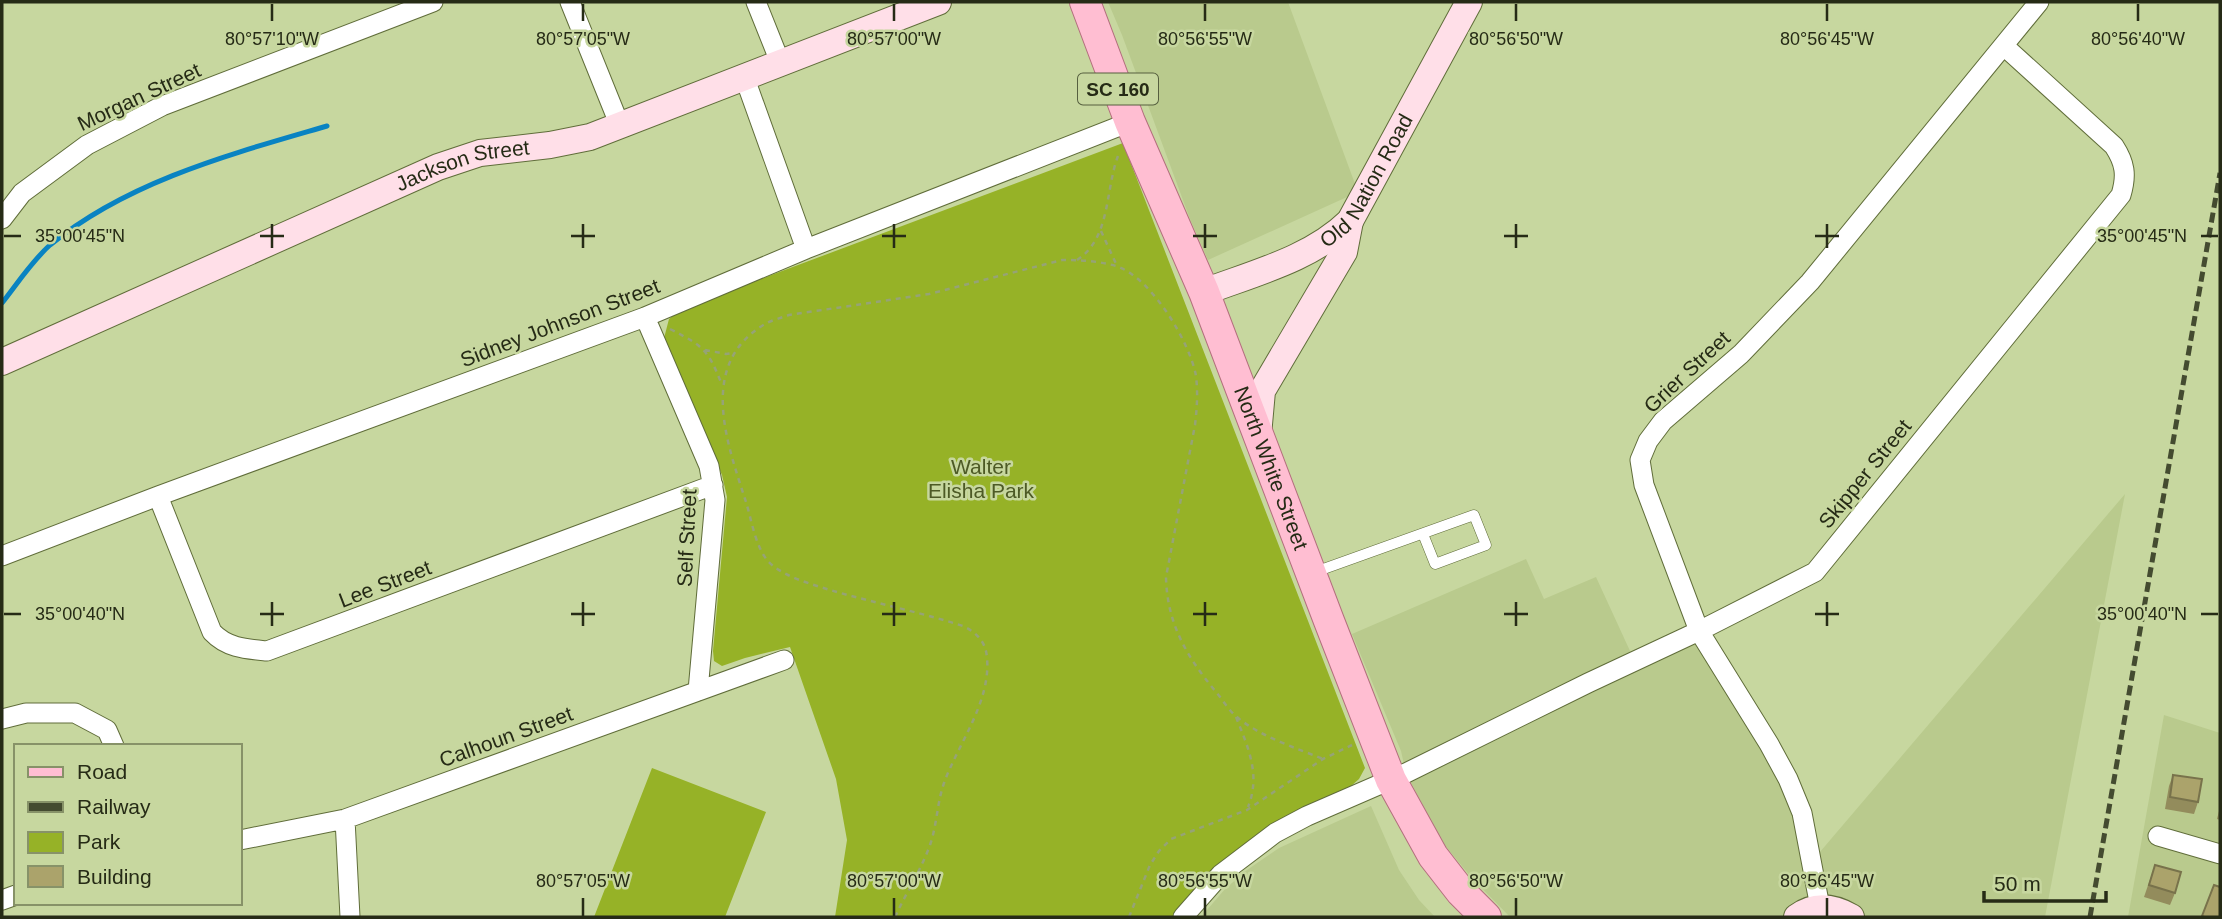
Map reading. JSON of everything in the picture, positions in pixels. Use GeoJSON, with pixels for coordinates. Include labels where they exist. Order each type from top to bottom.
{"type":"FeatureCollection","features":[{"type":"Feature","properties":{"kind":"main road","name":"North White Street"},"geometry":{"type":"LineString","coordinates":[[1085,2],[1130,122],[1204,292],[1391,780],[1433,856],[1486,917]]}},
{"type":"Feature","properties":{"kind":"street","name":"Morgan Street"},"geometry":{"type":"LineString","coordinates":[[2,219],[22,193],[87,145],[162,106],[433,2]]}},
{"type":"Feature","properties":{"kind":"street"},"geometry":{"type":"LineString","coordinates":[[570,2],[620,126]]}},
{"type":"Feature","properties":{"kind":"street"},"geometry":{"type":"LineString","coordinates":[[756,2],[780,62]]}},
{"type":"Feature","properties":{"kind":"street","name":"Jackson Street"},"geometry":{"type":"LineString","coordinates":[[2,362],[439,167],[480,153],[550,145],[590,137],[938,2]]}},
{"type":"Feature","properties":{"kind":"street","name":"Old Nation Road"},"geometry":{"type":"LineString","coordinates":[[1204,292],[1311,250],[1334,236],[1350,220],[1469,2]]}},
{"type":"Feature","properties":{"kind":"street","name":"Grier Street"},"geometry":{"type":"LineString","coordinates":[[1809,912],[1802,813],[1769,744],[1699,631],[1644,485],[1640,460],[1648,441],[1663,421],[1741,354],[1810,282],[2039,2]]}},
{"type":"Feature","properties":{"kind":"street","name":"Skipper Street"},"geometry":{"type":"LineString","coordinates":[[1183,917],[1222,874],[1275,833],[1307,816],[1391,780],[1815,572],[2122,195],[2124,166],[2114,146],[2004,46]]}},
{"type":"Feature","properties":{"kind":"street"},"geometry":{"type":"LineString","coordinates":[[744,76],[806,249]]}},
{"type":"Feature","properties":{"kind":"street","name":"Sidney Johnson Street"},"geometry":{"type":"LineString","coordinates":[[2,556],[645,317],[806,249],[1130,122]]}},
{"type":"Feature","properties":{"kind":"street"},"geometry":{"type":"LineString","coordinates":[[1258,435],[1262,391],[1344,252],[1350,220]]}},
{"type":"Feature","properties":{"kind":"street","name":"Self Street"},"geometry":{"type":"LineString","coordinates":[[645,317],[709,466],[713,485],[715,500],[698,691]]}},
{"type":"Feature","properties":{"kind":"street","name":"Lee Street"},"geometry":{"type":"LineString","coordinates":[[158,496],[212,632],[222,642],[244,649],[267,651],[713,485]]}},
{"type":"Feature","properties":{"kind":"street","name":"Calhoun Street"},"geometry":{"type":"LineString","coordinates":[[242,840],[345,819],[784,660]]}},
{"type":"Feature","properties":{"kind":"street"},"geometry":{"type":"LineString","coordinates":[[2,719],[26,713],[75,713],[107,730],[113,744]]}},
{"type":"Feature","properties":{"kind":"street"},"geometry":{"type":"LineString","coordinates":[[345,819],[350,917]]}},
{"type":"Feature","properties":{"kind":"street"},"geometry":{"type":"LineString","coordinates":[[2158,836],[2220,854]]}},
{"type":"Feature","properties":{"kind":"street"},"geometry":{"type":"LineString","coordinates":[[1809,912],[1836,909],[1851,917]]}},
{"type":"Feature","properties":{"kind":"lane"},"geometry":{"type":"LineString","coordinates":[[1311,574],[1474,515],[1486,545],[1435,564],[1423,534]]}},
{"type":"Feature","properties":{"kind":"path"},"geometry":{"type":"LineString","coordinates":[[1077,260],[1087,253],[1101,231],[1119,154]]}},
{"type":"Feature","properties":{"kind":"path"},"geometry":{"type":"LineString","coordinates":[[1101,231],[1118,266]]}},
{"type":"Feature","properties":{"kind":"path"},"geometry":{"type":"LineString","coordinates":[[895,917],[929,849],[943,785],[984,692],[987,673],[985,645],[976,633],[963,626],[806,582],[782,572],[764,557],[729,450],[722,385],[734,353],[748,337],[765,323],[789,315],[957,289],[1062,260],[1118,266],[1138,277],[1153,292],[1190,356],[1198,400],[1171,542],[1166,601],[1171,618],[1197,669],[1236,717],[1254,770],[1254,786],[1247,810]]}},
{"type":"Feature","properties":{"kind":"path"},"geometry":{"type":"LineString","coordinates":[[645,317],[705,349],[734,353]]}},
{"type":"Feature","properties":{"kind":"path"},"geometry":{"type":"LineString","coordinates":[[705,349],[722,385]]}},
{"type":"Feature","properties":{"kind":"path"},"geometry":{"type":"LineString","coordinates":[[1236,717],[1323,760]]}},
{"type":"Feature","properties":{"kind":"path"},"geometry":{"type":"LineString","coordinates":[[1129,917],[1150,864],[1171,839],[1247,810],[1323,760],[1358,742]]}},
{"type":"Feature","properties":{"kind":"shaded area"},"geometry":{"type":"Polygon","coordinates":[[[1108,2],[1288,2],[1358,192],[1208,260],[1108,2]]]}},
{"type":"Feature","properties":{"kind":"shaded area"},"geometry":{"type":"Polygon","coordinates":[[[2125,494],[2045,917],[1510,917],[1443,843],[1406,773],[1401,751],[1352,634],[1526,559],[1544,599],[1596,577],[1636,664],[1697,636],[1798,813],[1808,866],[2125,494]]]}},
{"type":"Feature","properties":{"kind":"shaded area"},"geometry":{"type":"Polygon","coordinates":[[[2164,715],[2220,733],[2220,917],[2128,917],[2164,715]]]}},
{"type":"Feature","properties":{"kind":"shaded area"},"geometry":{"type":"Polygon","coordinates":[[[1371,806],[1399,870],[1419,900],[1435,917],[1201,917],[1225,889],[1279,848],[1371,806]]]}},
{"type":"Feature","properties":{"kind":"green space","name":"Walter Elisha Park"},"geometry":{"type":"Polygon","coordinates":[[[1123,143],[1365,768],[1359,779],[1333,802],[1277,828],[1179,917],[835,917],[847,840],[836,779],[790,647],[722,666],[714,661],[727,497],[722,475],[663,342],[669,319],[681,309],[1123,143]]]}},
{"type":"Feature","properties":{"kind":"green space"},"geometry":{"type":"Polygon","coordinates":[[[652,768],[766,812],[725,917],[594,917],[652,768]]]}},
{"type":"Feature","properties":{"kind":"building"},"geometry":{"type":"Polygon","coordinates":[[[2173,775],[2202,779],[2198,802],[2170,797],[2173,775]]]}},
{"type":"Feature","properties":{"kind":"building"},"geometry":{"type":"Polygon","coordinates":[[[2155,865],[2181,872],[2175,893],[2149,885],[2155,865]]]}},
{"type":"Feature","properties":{"kind":"building"},"geometry":{"type":"Polygon","coordinates":[[[2214,885],[2220,887],[2220,917],[2204,917],[2202,916],[2214,885]]]}},
{"type":"Feature","properties":{"kind":"waterway"},"geometry":{"type":"LineString","coordinates":[[2,303],[50,245],[113,203],[218,159],[327,126]]}},
{"type":"Feature","properties":{"kind":"railway"},"geometry":{"type":"LineString","coordinates":[[2090,917],[2220,173]]}}]}
